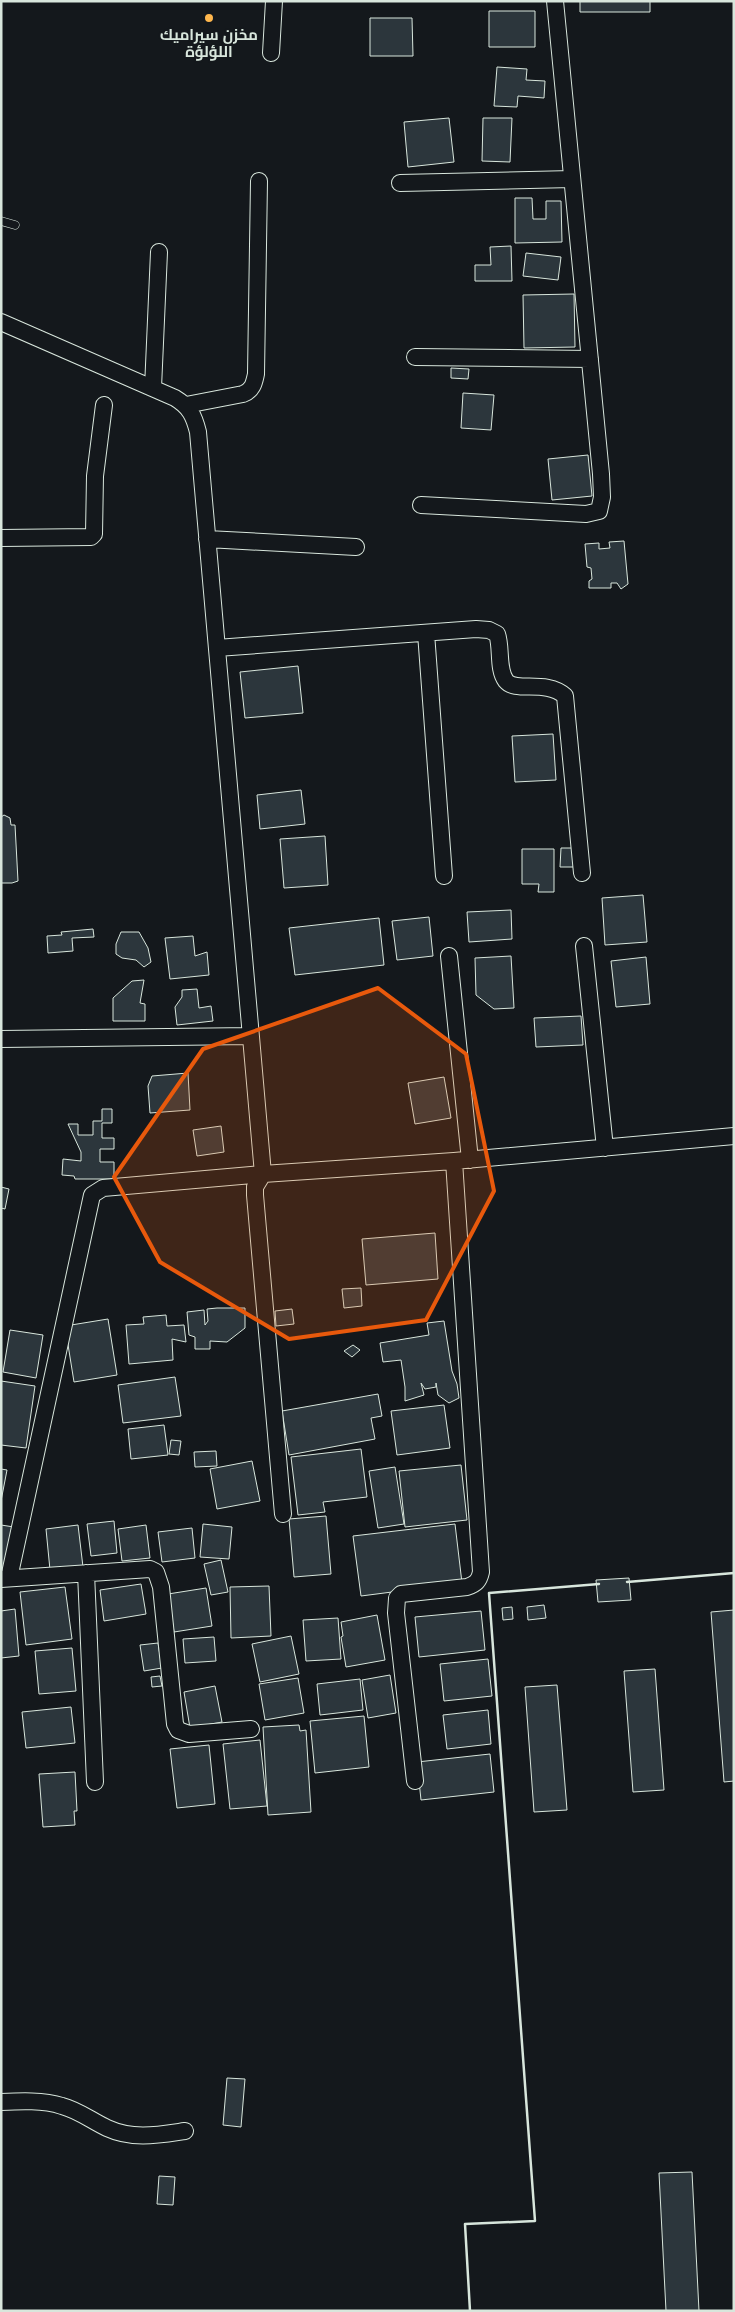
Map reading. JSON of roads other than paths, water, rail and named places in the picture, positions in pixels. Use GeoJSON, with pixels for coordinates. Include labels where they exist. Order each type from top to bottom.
{"type":"FeatureCollection","features":[{"type":"Feature","properties":{"kind":"street"},"geometry":{"type":"LineString","coordinates":[[271,53],[274,1]]}},
{"type":"Feature","properties":{"kind":"street"},"geometry":{"type":"LineString","coordinates":[[421,505],[586,514],[598,510],[602,505],[590,359],[555,1]]}},
{"type":"Feature","properties":{"kind":"street"},"geometry":{"type":"LineString","coordinates":[[400,183],[572,180]]}},
{"type":"Feature","properties":{"kind":"street"},"geometry":{"type":"LineString","coordinates":[[186,404],[243,394],[254,385],[259,181]]}},
{"type":"Feature","properties":{"kind":"street"},"geometry":{"type":"LineString","coordinates":[[153,388],[159,252]]}},
{"type":"Feature","properties":{"kind":"street"},"geometry":{"type":"LineString","coordinates":[[1,322],[186,404],[193,414],[198,432],[264,1174],[255,1187],[255,1195],[283,1514]]}},
{"type":"Feature","properties":{"kind":"street"},"geometry":{"type":"LineString","coordinates":[[415,357],[590,359]]}},
{"type":"Feature","properties":{"kind":"street"},"geometry":{"type":"LineString","coordinates":[[1,538],[91,536],[94,534],[95,476],[104,405]]}},
{"type":"Feature","properties":{"kind":"street"},"geometry":{"type":"LineString","coordinates":[[207,539],[356,547]]}},
{"type":"Feature","properties":{"kind":"street"},"geometry":{"type":"LineString","coordinates":[[217,648],[426,633],[489,630],[497,634],[500,642],[502,673],[506,681],[515,686],[545,686],[558,690],[565,696],[582,873]]}},
{"type":"Feature","properties":{"kind":"street"},"geometry":{"type":"LineString","coordinates":[[426,633],[444,876]]}},
{"type":"Feature","properties":{"kind":"street"},"geometry":{"type":"LineString","coordinates":[[584,946],[605,1148]]}},
{"type":"Feature","properties":{"kind":"street"},"geometry":{"type":"LineString","coordinates":[[415,1780],[396,1613],[397,1598],[401,1594],[467,1587],[475,1584],[480,1579],[481,1572],[462,1160],[449,956]]}},
{"type":"Feature","properties":{"kind":"street"},"geometry":{"type":"LineString","coordinates":[[1,1039],[251,1036]]}},
{"type":"Feature","properties":{"kind":"street"},"geometry":{"type":"LineString","coordinates":[[251,1729],[189,1734],[178,1730],[175,1724],[161,1587],[156,1572],[150,1569],[5,1578],[92,1195],[103,1188],[462,1160],[734,1136]]}},
{"type":"Feature","properties":{"kind":"street"},"geometry":{"type":"LineString","coordinates":[[86,1573],[95,1782]]}},
{"type":"Feature","properties":{"kind":"street"},"geometry":{"type":"LineString","coordinates":[[1,2102],[44,2102],[63,2106],[108,2128],[131,2136],[152,2136],[185,2131]]}},
{"type":"Feature","properties":{"kind":"lane"},"geometry":{"type":"LineString","coordinates":[[1,221],[14,225]]}},
{"type":"Feature","properties":{"kind":"place","name":"مخزن سيراميك اللؤلؤة"},"geometry":{"type":"Point","coordinates":[209,18]}}]}
